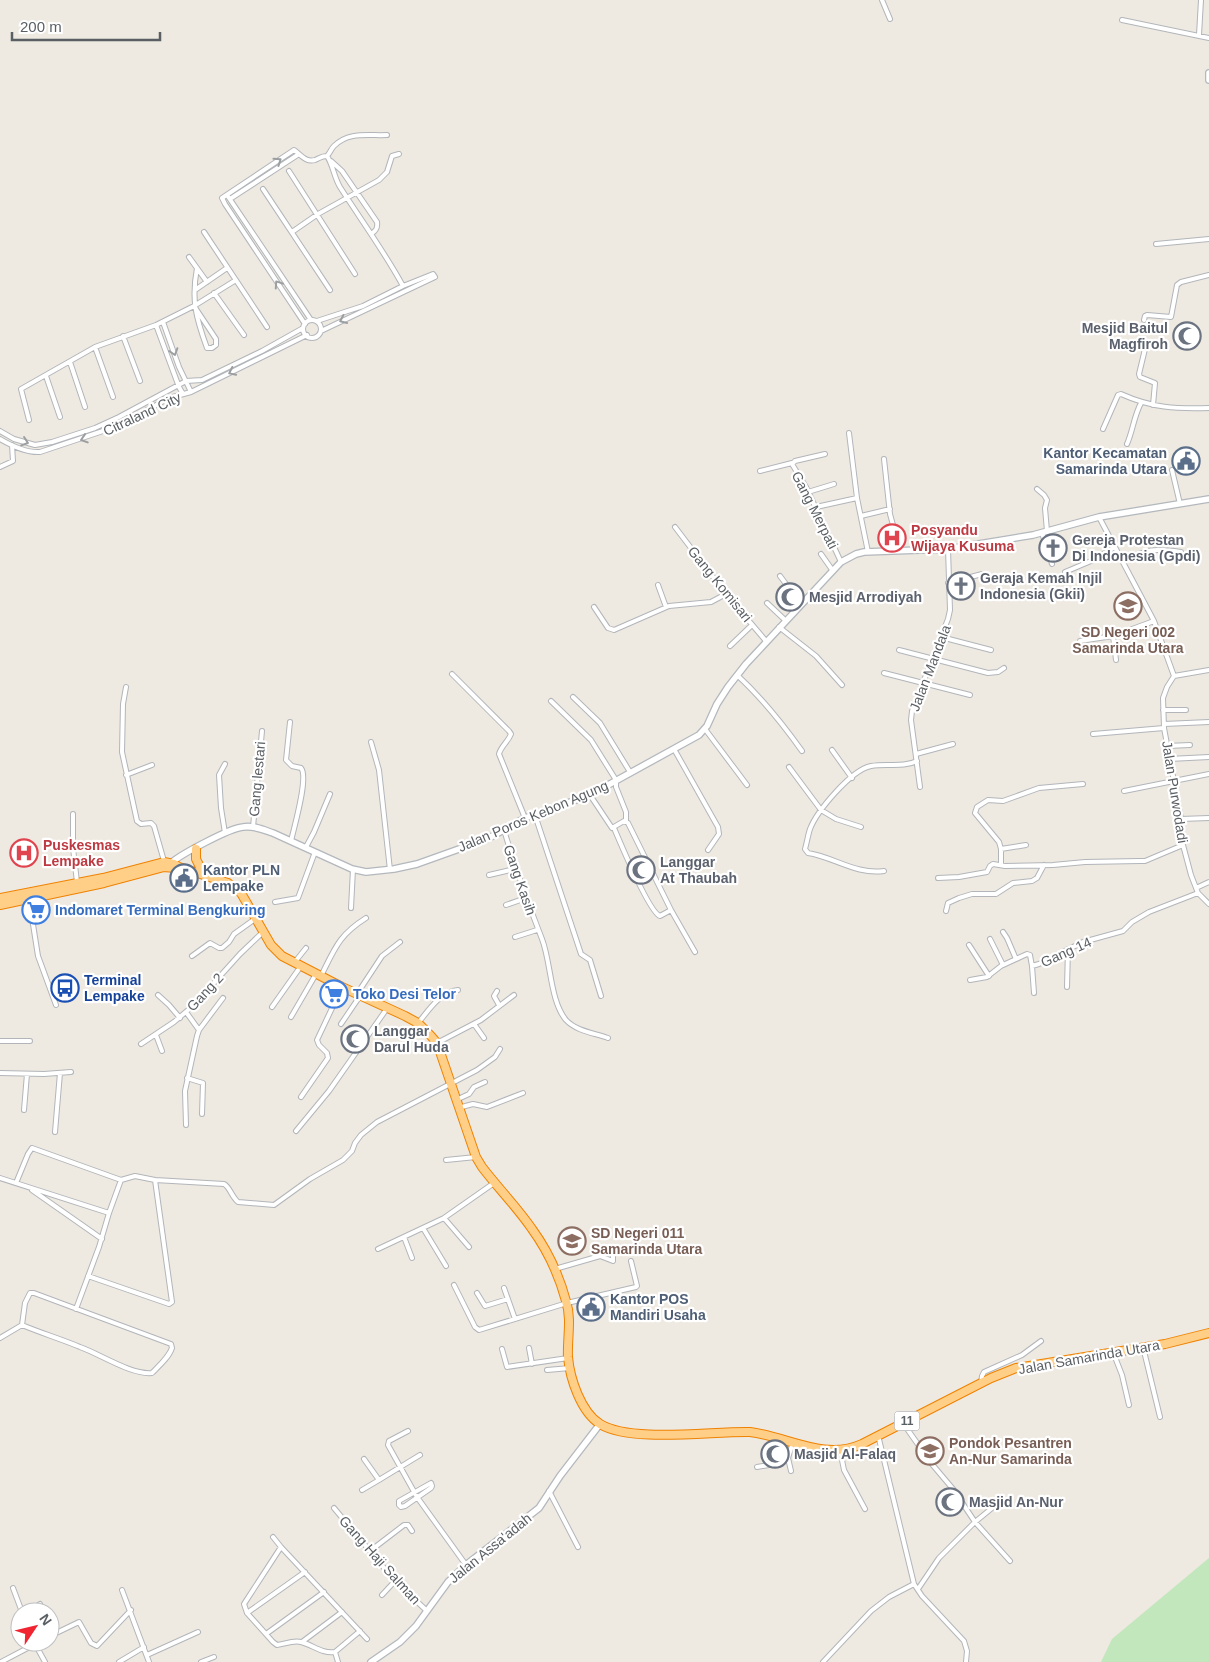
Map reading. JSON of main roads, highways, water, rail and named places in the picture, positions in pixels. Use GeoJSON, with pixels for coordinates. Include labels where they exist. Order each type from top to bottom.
{"type":"FeatureCollection","features":[{"type":"Feature","properties":{"kind":"highway"},"geometry":{"type":"LineString","coordinates":[[196,848],[196,859],[204,874]]}},
{"type":"Feature","properties":{"kind":"highway"},"geometry":{"type":"LineString","coordinates":[[0,904],[104,883],[167,865]]}},
{"type":"Feature","properties":{"kind":"highway"},"geometry":{"type":"LineString","coordinates":[[0,898],[167,865],[204,874],[235,887],[246,901],[262,932],[276,951],[297,965],[418,1024],[437,1043],[476,1157],[494,1183],[531,1227],[556,1269],[567,1303],[569,1318],[568,1358],[570,1368],[581,1403],[585,1410],[600,1424]]}},
{"type":"Feature","properties":{"kind":"highway","name":"Jalan Samarinda Utara"},"geometry":{"type":"LineString","coordinates":[[600,1424],[628,1433],[657,1435],[750,1432],[823,1450],[840,1450],[852,1448],[981,1383],[1016,1368],[1209,1334]]}},
{"type":"Feature","properties":{"kind":"main road"},"geometry":{"type":"LineString","coordinates":[[1209,73],[1209,80]]}},
{"type":"Feature","properties":{"kind":"main road","name":"Jalan Poros Kebon Agung"},"geometry":{"type":"LineString","coordinates":[[167,865],[225,833],[241,827],[253,827],[273,833],[335,862],[366,872],[390,870],[416,864],[473,844],[525,818],[590,794],[699,734],[705,729],[717,704],[737,675],[766,641],[841,562],[856,554],[948,549],[1045,532],[1099,517],[1209,499]]}},
{"type":"Feature","properties":{"kind":"main road","name":"Jalan Assa'adah"},"geometry":{"type":"LineString","coordinates":[[371,1662],[400,1642],[427,1611],[437,1595],[466,1565],[535,1512],[600,1424]]}},
{"type":"Feature","properties":{"kind":"place","name":"Mesjid Baitul Magfiroh"},"geometry":{"type":"Point","coordinates":[1187,336]}},
{"type":"Feature","properties":{"kind":"place","name":"Kantor Kecamatan Samarinda Utara"},"geometry":{"type":"Point","coordinates":[1186,461]}},
{"type":"Feature","properties":{"kind":"place","name":"Posyandu Wijaya Kusuma"},"geometry":{"type":"Point","coordinates":[892,538]}},
{"type":"Feature","properties":{"kind":"place","name":"Gereja Protestan Di Indonesia (Gpdi)"},"geometry":{"type":"Point","coordinates":[1053,548]}},
{"type":"Feature","properties":{"kind":"place","name":"Geraja Kemah Injil Indonesia (Gkii)"},"geometry":{"type":"Point","coordinates":[961,586]}},
{"type":"Feature","properties":{"kind":"place","name":"Mesjid Arrodiyah"},"geometry":{"type":"Point","coordinates":[790,597]}},
{"type":"Feature","properties":{"kind":"place","name":"SD Negeri 002 Samarinda Utara"},"geometry":{"type":"Point","coordinates":[1128,606]}},
{"type":"Feature","properties":{"kind":"place","name":"Puskesmas Lempake"},"geometry":{"type":"Point","coordinates":[24,853]}},
{"type":"Feature","properties":{"kind":"place","name":"Langgar At Thaubah"},"geometry":{"type":"Point","coordinates":[641,870]}},
{"type":"Feature","properties":{"kind":"place","name":"Kantor PLN Lempake"},"geometry":{"type":"Point","coordinates":[184,878]}},
{"type":"Feature","properties":{"kind":"place","name":"Indomaret Terminal Bengkuring"},"geometry":{"type":"Point","coordinates":[36,910]}},
{"type":"Feature","properties":{"kind":"place","name":"Terminal Lempake"},"geometry":{"type":"Point","coordinates":[65,988]}},
{"type":"Feature","properties":{"kind":"place","name":"Toko Desi Telor"},"geometry":{"type":"Point","coordinates":[334,994]}},
{"type":"Feature","properties":{"kind":"place","name":"Langgar Darul Huda"},"geometry":{"type":"Point","coordinates":[355,1039]}},
{"type":"Feature","properties":{"kind":"place","name":"SD Negeri 011 Samarinda Utara"},"geometry":{"type":"Point","coordinates":[572,1241]}},
{"type":"Feature","properties":{"kind":"place","name":"Kantor POS Mandiri Usaha"},"geometry":{"type":"Point","coordinates":[591,1307]}},
{"type":"Feature","properties":{"kind":"place","name":"Pondok Pesantren An-Nur Samarinda"},"geometry":{"type":"Point","coordinates":[930,1451]}},
{"type":"Feature","properties":{"kind":"place","name":"Masjid Al-Falaq"},"geometry":{"type":"Point","coordinates":[775,1454]}},
{"type":"Feature","properties":{"kind":"place","name":"Masjid An-Nur"},"geometry":{"type":"Point","coordinates":[950,1502]}}]}
